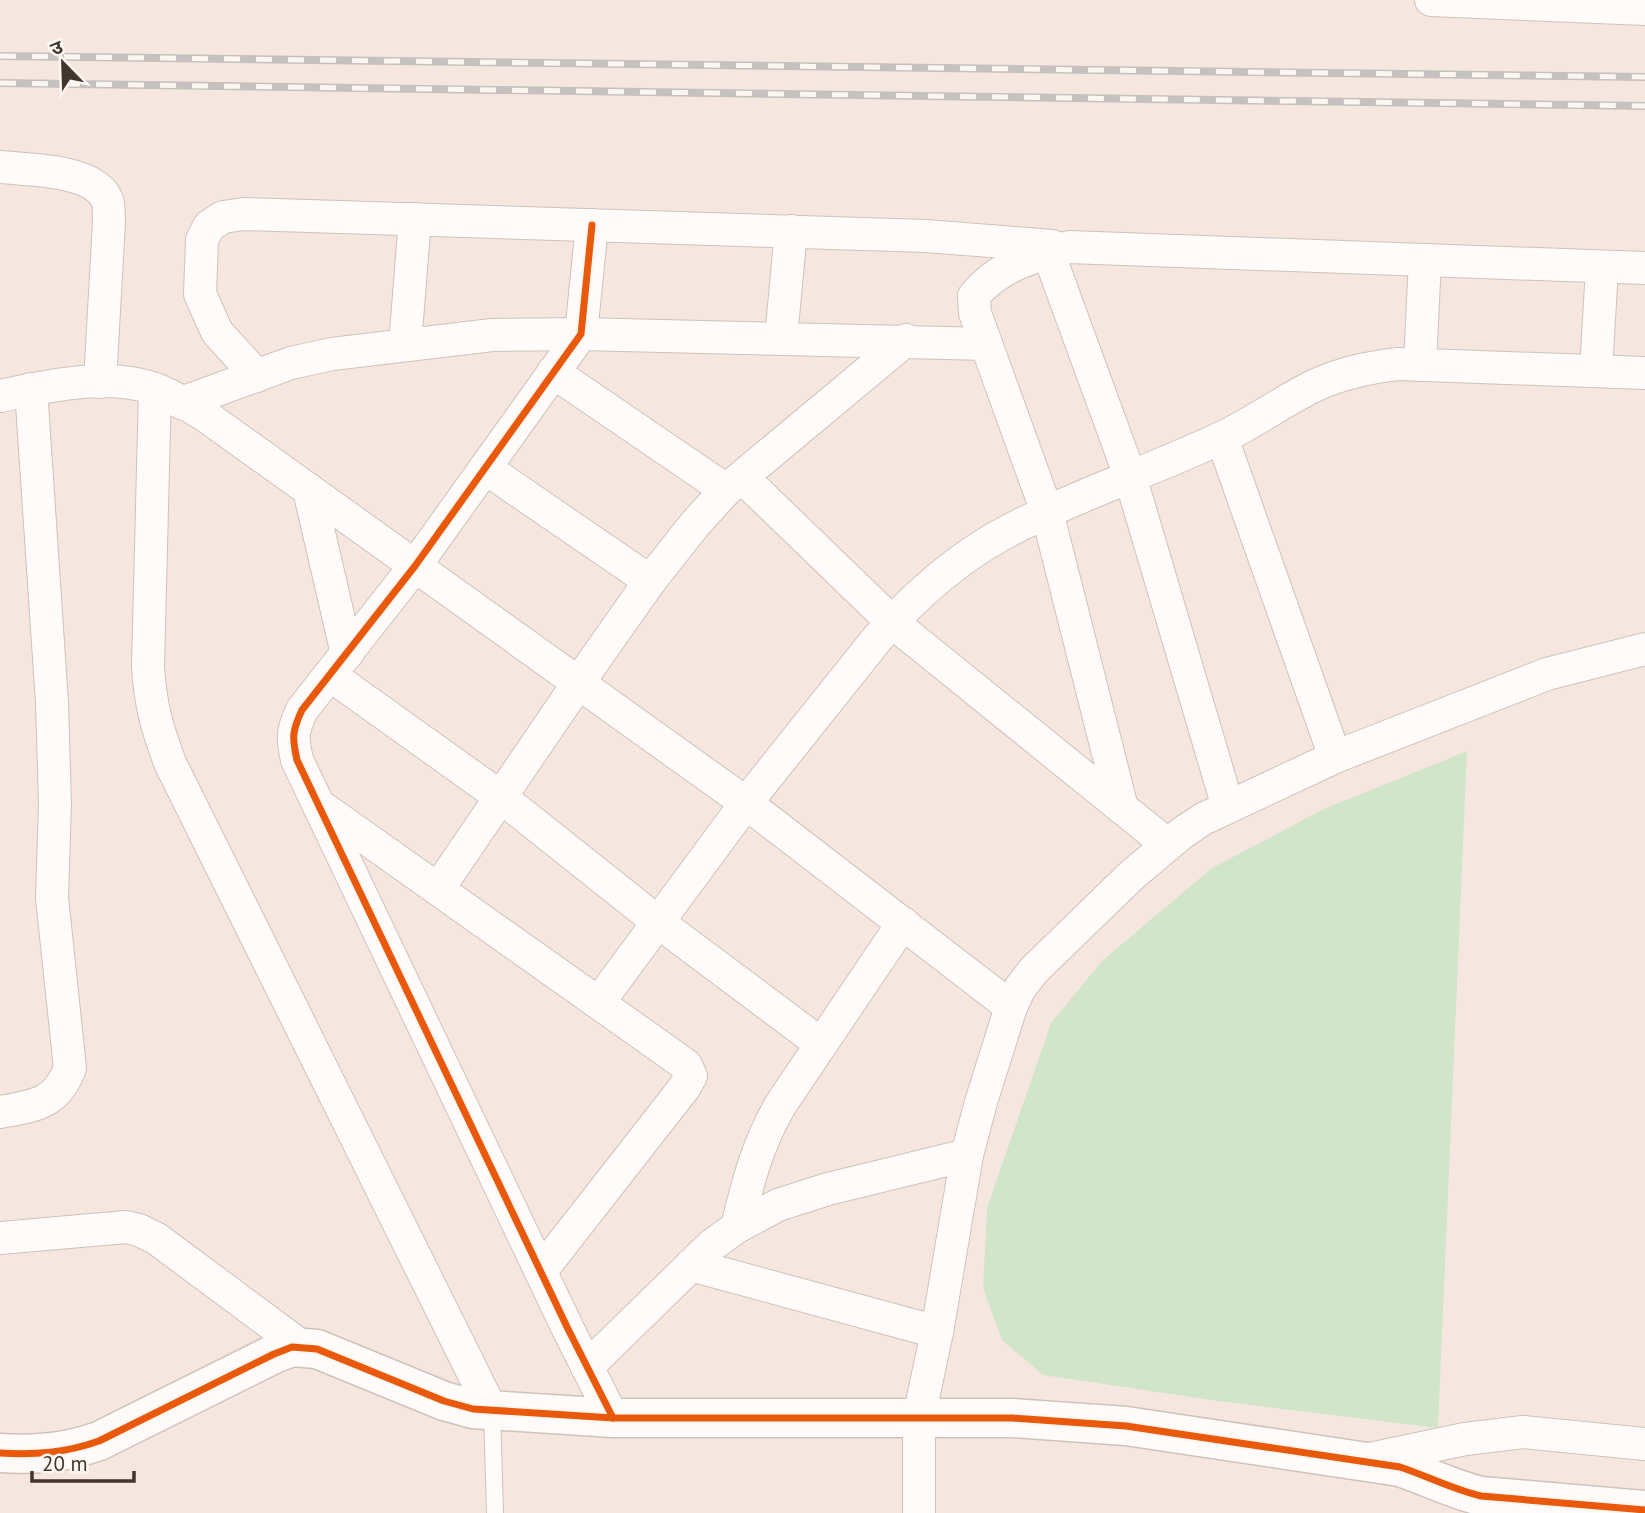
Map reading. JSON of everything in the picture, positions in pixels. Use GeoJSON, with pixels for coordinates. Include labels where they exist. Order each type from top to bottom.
{"type":"FeatureCollection","features":[{"type":"Feature","properties":{"kind":"street"},"geometry":{"type":"LineString","coordinates":[[1431,0],[1645,9]]}},
{"type":"Feature","properties":{"kind":"street"},"geometry":{"type":"LineString","coordinates":[[0,167],[77,176],[95,186],[107,200],[109,222],[100,382]]}},
{"type":"Feature","properties":{"kind":"street"},"geometry":{"type":"LineString","coordinates":[[257,376],[217,332],[200,294],[202,240],[209,226],[223,217],[244,214],[791,231],[926,236],[1058,250],[1645,268]]}},
{"type":"Feature","properties":{"kind":"street"},"geometry":{"type":"LineString","coordinates":[[405,345],[415,219]]}},
{"type":"Feature","properties":{"kind":"street"},"geometry":{"type":"LineString","coordinates":[[592,225],[581,334],[415,566],[302,710],[292,737],[297,761],[317,804],[613,1418]]}},
{"type":"Feature","properties":{"kind":"street"},"geometry":{"type":"LineString","coordinates":[[781,338],[791,231]]}},
{"type":"Feature","properties":{"kind":"street"},"geometry":{"type":"LineString","coordinates":[[1058,250],[1002,271],[986,281],[974,296],[975,313],[1047,512],[1122,808]]}},
{"type":"Feature","properties":{"kind":"street"},"geometry":{"type":"LineString","coordinates":[[1058,250],[1130,476],[1228,807]]}},
{"type":"Feature","properties":{"kind":"street"},"geometry":{"type":"LineString","coordinates":[[1420,365],[1425,260]]}},
{"type":"Feature","properties":{"kind":"street"},"geometry":{"type":"LineString","coordinates":[[1596,371],[1602,268]]}},
{"type":"Feature","properties":{"kind":"street"},"geometry":{"type":"LineString","coordinates":[[168,396],[257,376],[291,363],[322,356],[492,335],[581,334],[986,344]]}},
{"type":"Feature","properties":{"kind":"street"},"geometry":{"type":"LineString","coordinates":[[439,889],[579,682],[650,581],[695,524],[734,483],[906,341]]}},
{"type":"Feature","properties":{"kind":"street"},"geometry":{"type":"LineString","coordinates":[[599,1002],[746,803],[892,622],[947,572],[974,552],[1047,512],[1222,438],[1315,385],[1370,367],[1420,365],[1645,373]]}},
{"type":"Feature","properties":{"kind":"street"},"geometry":{"type":"LineString","coordinates":[[554,373],[734,483],[892,622],[1168,845]]}},
{"type":"Feature","properties":{"kind":"street"},"geometry":{"type":"LineString","coordinates":[[0,396],[31,389],[124,382],[168,396],[203,414],[746,803],[1012,1007]]}},
{"type":"Feature","properties":{"kind":"street"},"geometry":{"type":"LineString","coordinates":[[0,1112],[30,1107],[50,1097],[64,1084],[70,1068],[52,898],[55,804],[52,703],[31,389]]}},
{"type":"Feature","properties":{"kind":"street"},"geometry":{"type":"LineString","coordinates":[[168,396],[148,666],[150,700],[157,727],[170,763],[492,1411]]}},
{"type":"Feature","properties":{"kind":"street"},"geometry":{"type":"LineString","coordinates":[[1222,438],[1335,757]]}},
{"type":"Feature","properties":{"kind":"street"},"geometry":{"type":"LineString","coordinates":[[485,468],[650,581]]}},
{"type":"Feature","properties":{"kind":"street"},"geometry":{"type":"LineString","coordinates":[[309,490],[339,664],[658,922],[821,1044]]}},
{"type":"Feature","properties":{"kind":"street"},"geometry":{"type":"LineString","coordinates":[[919,1513],[919,1417],[937,1332],[967,1155],[1012,1007],[1020,988],[1034,970],[1132,875],[1203,819],[1335,757],[1547,674],[1645,649]]}},
{"type":"Feature","properties":{"kind":"street"},"geometry":{"type":"LineString","coordinates":[[317,804],[686,1065],[691,1076],[541,1271]]}},
{"type":"Feature","properties":{"kind":"street"},"geometry":{"type":"LineString","coordinates":[[737,1227],[750,1173],[764,1133],[903,923]]}},
{"type":"Feature","properties":{"kind":"street"},"geometry":{"type":"LineString","coordinates":[[587,1367],[712,1245],[737,1227],[778,1205],[828,1189],[967,1155]]}},
{"type":"Feature","properties":{"kind":"street"},"geometry":{"type":"LineString","coordinates":[[0,1238],[114,1228],[139,1230],[157,1239],[305,1349]]}},
{"type":"Feature","properties":{"kind":"street"},"geometry":{"type":"LineString","coordinates":[[691,1265],[937,1332]]}},
{"type":"Feature","properties":{"kind":"street"},"geometry":{"type":"LineString","coordinates":[[0,1452],[48,1454],[75,1450],[99,1441],[292,1347],[317,1349],[444,1401],[473,1409],[613,1418],[1012,1418],[1126,1426],[1400,1467],[1469,1493],[1537,1507],[1645,1510]]}},
{"type":"Feature","properties":{"kind":"street"},"geometry":{"type":"LineString","coordinates":[[1358,1461],[1465,1439],[1523,1432],[1645,1444]]}},
{"type":"Feature","properties":{"kind":"street"},"geometry":{"type":"LineString","coordinates":[[1436,1479],[1498,1479],[1645,1487]]}},
{"type":"Feature","properties":{"kind":"lane"},"geometry":{"type":"LineString","coordinates":[[492,1411],[495,1513]]}},
{"type":"Feature","properties":{"kind":"green space"},"geometry":{"type":"Polygon","coordinates":[[[1467,751],[1438,1428],[1218,1401],[1043,1375],[1002,1340],[983,1288],[987,1208],[1051,1023],[1102,961],[1212,868],[1324,809],[1467,751]]]}},
{"type":"Feature","properties":{"kind":"railway"},"geometry":{"type":"LineString","coordinates":[[0,56],[1645,77]]}},
{"type":"Feature","properties":{"kind":"railway"},"geometry":{"type":"LineString","coordinates":[[0,83],[1645,106]]}},
{"type":"Feature","properties":{"kind":"cycle path"},"geometry":{"type":"LineString","coordinates":[[592,225],[581,334],[415,566],[302,710],[294,740],[297,760],[613,1418]]}},
{"type":"Feature","properties":{"kind":"cycle path"},"geometry":{"type":"LineString","coordinates":[[0,1453],[50,1452],[99,1441],[292,1347],[317,1349],[444,1401],[473,1409],[613,1418],[1012,1418],[1126,1426],[1400,1467],[1481,1496],[1645,1510]]}}]}
